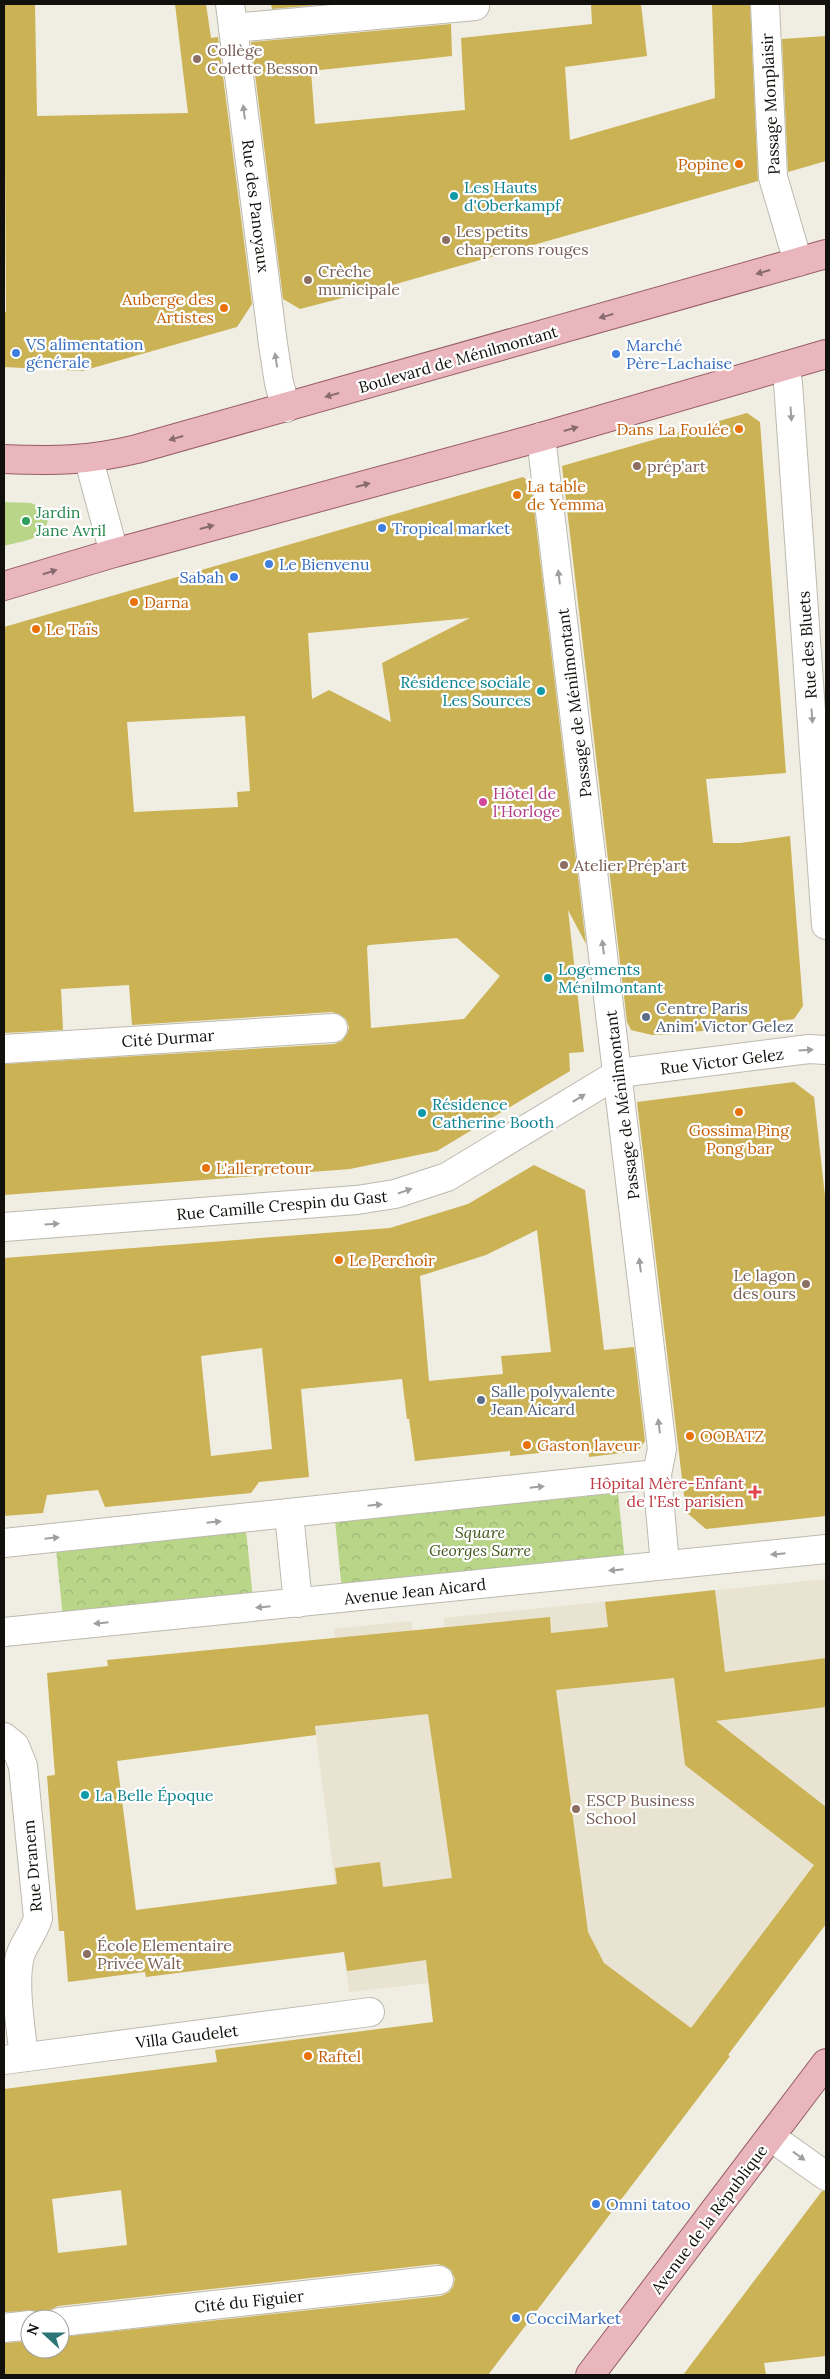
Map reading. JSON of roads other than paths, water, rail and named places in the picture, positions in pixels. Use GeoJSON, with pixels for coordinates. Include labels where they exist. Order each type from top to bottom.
{"type":"FeatureCollection","features":[{"type":"Feature","properties":{"kind":"main road","name":"Boulevard de Ménilmontant"},"geometry":{"type":"LineString","coordinates":[[4,458],[59,462],[89,460],[137,449],[826,254]]}},
{"type":"Feature","properties":{"kind":"main road"},"geometry":{"type":"LineString","coordinates":[[4,586],[114,553],[541,437],[826,354]]}},
{"type":"Feature","properties":{"kind":"main road","name":"Avenue de la République"},"geometry":{"type":"LineString","coordinates":[[590,2375],[826,2063]]}},
{"type":"Feature","properties":{"kind":"street","name":"Passage Monplaisir"},"geometry":{"type":"LineString","coordinates":[[764,4],[773,177],[798,262]]}},
{"type":"Feature","properties":{"kind":"street"},"geometry":{"type":"LineString","coordinates":[[231,16],[475,6]]}},
{"type":"Feature","properties":{"kind":"street","name":"Rue des Panoyaux"},"geometry":{"type":"LineString","coordinates":[[231,16],[273,344],[279,383],[286,408]]}},
{"type":"Feature","properties":{"kind":"street","name":"Rue des Bluets"},"geometry":{"type":"LineString","coordinates":[[785,366],[789,395],[826,925]]}},
{"type":"Feature","properties":{"kind":"street","name":"Passage de Ménilmontant"},"geometry":{"type":"LineString","coordinates":[[541,437],[619,1073],[662,1449],[657,1474],[665,1565]]}},
{"type":"Feature","properties":{"kind":"street"},"geometry":{"type":"LineString","coordinates":[[89,460],[114,553]]}},
{"type":"Feature","properties":{"kind":"street","name":"Cité Durmar"},"geometry":{"type":"LineString","coordinates":[[4,1049],[333,1028]]}},
{"type":"Feature","properties":{"kind":"street","name":"Rue Victor Gelez"},"geometry":{"type":"LineString","coordinates":[[619,1073],[809,1050],[826,1050]]}},
{"type":"Feature","properties":{"kind":"street","name":"Rue Camille Crespin du Gast"},"geometry":{"type":"LineString","coordinates":[[4,1228],[357,1200],[395,1194],[447,1177],[619,1073]]}},
{"type":"Feature","properties":{"kind":"street"},"geometry":{"type":"LineString","coordinates":[[4,1543],[657,1474]]}},
{"type":"Feature","properties":{"kind":"street"},"geometry":{"type":"LineString","coordinates":[[289,1514],[298,1603]]}},
{"type":"Feature","properties":{"kind":"street","name":"Avenue Jean Aicard"},"geometry":{"type":"LineString","coordinates":[[4,1632],[826,1549]]}},
{"type":"Feature","properties":{"kind":"street","name":"Rue Dranem"},"geometry":{"type":"LineString","coordinates":[[4,1737],[15,1746],[23,1766],[38,1918],[35,1929],[20,1955],[14,2058]]}},
{"type":"Feature","properties":{"kind":"street","name":"Villa Gaudelet"},"geometry":{"type":"LineString","coordinates":[[14,2058],[370,2012]]}},
{"type":"Feature","properties":{"kind":"street"},"geometry":{"type":"LineString","coordinates":[[771,2138],[796,2153],[826,2176]]}},
{"type":"Feature","properties":{"kind":"street","name":"Cité du Figuier"},"geometry":{"type":"LineString","coordinates":[[70,2321],[439,2280]]}},
{"type":"Feature","properties":{"kind":"street"},"geometry":{"type":"LineString","coordinates":[[4,2328],[20,2326]]}},
{"type":"Feature","properties":{"kind":"place","name":"Collège Colette Besson"},"geometry":{"type":"Point","coordinates":[197,59]}},
{"type":"Feature","properties":{"kind":"place","name":"Popine"},"geometry":{"type":"Point","coordinates":[739,164]}},
{"type":"Feature","properties":{"kind":"place","name":"Les Hauts d'Oberkampf"},"geometry":{"type":"Point","coordinates":[454,196]}},
{"type":"Feature","properties":{"kind":"place","name":"Les petits chaperons rouges"},"geometry":{"type":"Point","coordinates":[446,240]}},
{"type":"Feature","properties":{"kind":"place","name":"Crèche municipale"},"geometry":{"type":"Point","coordinates":[308,280]}},
{"type":"Feature","properties":{"kind":"place","name":"Auberge des Artistes"},"geometry":{"type":"Point","coordinates":[224,308]}},
{"type":"Feature","properties":{"kind":"place","name":"VS alimentation générale"},"geometry":{"type":"Point","coordinates":[16,353]}},
{"type":"Feature","properties":{"kind":"place","name":"Marché Père-Lachaise"},"geometry":{"type":"Point","coordinates":[616,354]}},
{"type":"Feature","properties":{"kind":"place","name":"Dans La Foulée"},"geometry":{"type":"Point","coordinates":[739,429]}},
{"type":"Feature","properties":{"kind":"place","name":"prép'art"},"geometry":{"type":"Point","coordinates":[637,466]}},
{"type":"Feature","properties":{"kind":"place","name":"La table de Yemma"},"geometry":{"type":"Point","coordinates":[517,495]}},
{"type":"Feature","properties":{"kind":"place","name":"Jardin Jane Avril"},"geometry":{"type":"Point","coordinates":[26,521]}},
{"type":"Feature","properties":{"kind":"place","name":"Tropical market"},"geometry":{"type":"Point","coordinates":[382,528]}},
{"type":"Feature","properties":{"kind":"place","name":"Le Bienvenu"},"geometry":{"type":"Point","coordinates":[269,564]}},
{"type":"Feature","properties":{"kind":"place","name":"Sabah"},"geometry":{"type":"Point","coordinates":[234,577]}},
{"type":"Feature","properties":{"kind":"place","name":"Darna"},"geometry":{"type":"Point","coordinates":[134,602]}},
{"type":"Feature","properties":{"kind":"place","name":"Le Taïs"},"geometry":{"type":"Point","coordinates":[36,629]}},
{"type":"Feature","properties":{"kind":"place","name":"Résidence sociale Les Sources"},"geometry":{"type":"Point","coordinates":[541,691]}},
{"type":"Feature","properties":{"kind":"place","name":"Hôtel de l'Horloge"},"geometry":{"type":"Point","coordinates":[483,802]}},
{"type":"Feature","properties":{"kind":"place","name":"Atelier Prép'art"},"geometry":{"type":"Point","coordinates":[564,865]}},
{"type":"Feature","properties":{"kind":"place","name":"Logements Ménilmontant"},"geometry":{"type":"Point","coordinates":[548,978]}},
{"type":"Feature","properties":{"kind":"place","name":"Centre Paris Anim' Victor Gelez"},"geometry":{"type":"Point","coordinates":[646,1017]}},
{"type":"Feature","properties":{"kind":"place","name":"Gossima Ping Pong bar"},"geometry":{"type":"Point","coordinates":[739,1112]}},
{"type":"Feature","properties":{"kind":"place","name":"Résidence Catherine Booth"},"geometry":{"type":"Point","coordinates":[422,1113]}},
{"type":"Feature","properties":{"kind":"place","name":"L'aller retour"},"geometry":{"type":"Point","coordinates":[206,1168]}},
{"type":"Feature","properties":{"kind":"place","name":"Le Perchoir"},"geometry":{"type":"Point","coordinates":[339,1260]}},
{"type":"Feature","properties":{"kind":"place","name":"Le lagon des ours"},"geometry":{"type":"Point","coordinates":[806,1284]}},
{"type":"Feature","properties":{"kind":"place","name":"Salle polyvalente Jean Aicard"},"geometry":{"type":"Point","coordinates":[481,1400]}},
{"type":"Feature","properties":{"kind":"place","name":"OOBATZ"},"geometry":{"type":"Point","coordinates":[690,1436]}},
{"type":"Feature","properties":{"kind":"place","name":"Gaston laveur"},"geometry":{"type":"Point","coordinates":[527,1445]}},
{"type":"Feature","properties":{"kind":"place","name":"Hôpital Mère-Enfant de l'Est parisien"},"geometry":{"type":"Point","coordinates":[755,1492]}},
{"type":"Feature","properties":{"kind":"place","name":"La Belle Époque"},"geometry":{"type":"Point","coordinates":[85,1795]}},
{"type":"Feature","properties":{"kind":"place","name":"ESCP Business School"},"geometry":{"type":"Point","coordinates":[576,1809]}},
{"type":"Feature","properties":{"kind":"place","name":"École Elementaire Privée Walt"},"geometry":{"type":"Point","coordinates":[87,1954]}},
{"type":"Feature","properties":{"kind":"place","name":"Raftel"},"geometry":{"type":"Point","coordinates":[308,2056]}},
{"type":"Feature","properties":{"kind":"place","name":"Omni tatoo"},"geometry":{"type":"Point","coordinates":[596,2204]}},
{"type":"Feature","properties":{"kind":"place","name":"CocciMarket"},"geometry":{"type":"Point","coordinates":[516,2318]}},
{"type":"Feature","properties":{"kind":"park label","name":"Square Georges Sarre"},"geometry":{"type":"Point","coordinates":[480,1541]}}]}
